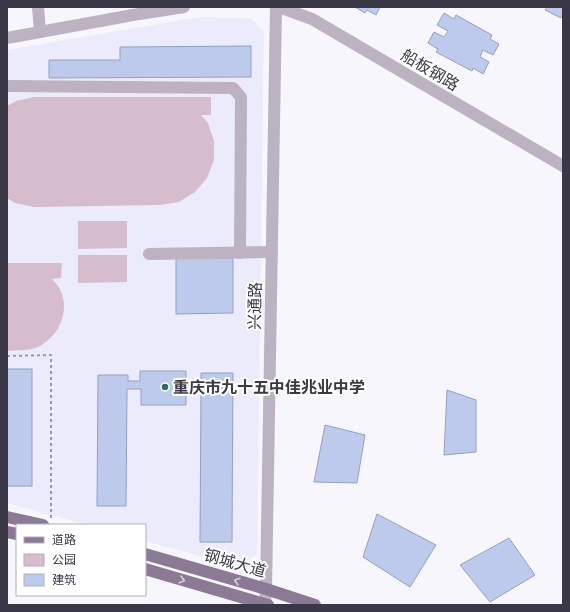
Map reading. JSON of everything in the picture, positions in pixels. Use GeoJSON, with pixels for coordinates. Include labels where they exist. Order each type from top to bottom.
{"type":"FeatureCollection","features":[{"type":"Feature","properties":{"kind":"main road"},"geometry":{"type":"LineString","coordinates":[[7,517],[38,524]]}},
{"type":"Feature","properties":{"kind":"main road","name":"钢城大道"},"geometry":{"type":"LineString","coordinates":[[146,554],[266,589],[315,605]]}},
{"type":"Feature","properties":{"kind":"main road","name":"钢城大道"},"geometry":{"type":"LineString","coordinates":[[146,569],[266,605]]}},
{"type":"Feature","properties":{"kind":"street"},"geometry":{"type":"LineString","coordinates":[[38,7],[40,32]]}},
{"type":"Feature","properties":{"kind":"street"},"geometry":{"type":"LineString","coordinates":[[7,38],[133,14],[184,7]]}},
{"type":"Feature","properties":{"kind":"street","name":"兴通路"},"geometry":{"type":"LineString","coordinates":[[266,605],[276,7]]}},
{"type":"Feature","properties":{"kind":"street","name":"船板钢路"},"geometry":{"type":"LineString","coordinates":[[279,7],[312,19],[561,162]]}},
{"type":"Feature","properties":{"kind":"street"},"geometry":{"type":"LineString","coordinates":[[7,86],[233,88],[241,97],[240,253]]}},
{"type":"Feature","properties":{"kind":"street"},"geometry":{"type":"LineString","coordinates":[[150,254],[272,252]]}},
{"type":"Feature","properties":{"kind":"path"},"geometry":{"type":"LineString","coordinates":[[7,356],[51,355],[51,524]]}},
{"type":"Feature","properties":{"kind":"shaded area","name":"重庆市九十五中佳兆业中学"},"geometry":{"type":"Polygon","coordinates":[[[199,17],[251,18],[264,32],[257,554],[240,567],[146,541],[146,524],[84,524],[7,503],[7,50],[199,17]]]}},
{"type":"Feature","properties":{"kind":"green space"},"geometry":{"type":"Polygon","coordinates":[[[34,97],[211,97],[211,115],[201,115],[208,123],[214,141],[214,160],[207,178],[195,192],[179,202],[160,205],[34,207],[15,203],[7,198],[7,106],[16,101],[34,97]]]}},
{"type":"Feature","properties":{"kind":"green space"},"geometry":{"type":"Polygon","coordinates":[[[78,221],[127,221],[127,248],[78,249],[78,221]]]}},
{"type":"Feature","properties":{"kind":"green space"},"geometry":{"type":"Polygon","coordinates":[[[78,255],[127,255],[127,282],[78,283],[78,255]]]}},
{"type":"Feature","properties":{"kind":"green space"},"geometry":{"type":"Polygon","coordinates":[[[7,263],[62,263],[61,278],[52,279],[62,294],[64,312],[62,321],[52,336],[38,347],[27,350],[7,351],[7,263]]]}},
{"type":"Feature","properties":{"kind":"building"},"geometry":{"type":"Polygon","coordinates":[[[355,7],[380,7],[376,15],[367,10],[365,13],[355,7]]]}},
{"type":"Feature","properties":{"kind":"building"},"geometry":{"type":"Polygon","coordinates":[[[547,7],[563,7],[561,18],[545,10],[547,7]]]}},
{"type":"Feature","properties":{"kind":"building"},"geometry":{"type":"Polygon","coordinates":[[[444,13],[454,19],[456,15],[492,35],[490,39],[499,44],[493,55],[483,50],[480,57],[489,62],[483,74],[473,68],[472,71],[436,52],[438,49],[428,43],[434,32],[444,37],[448,31],[437,25],[444,13]]]}},
{"type":"Feature","properties":{"kind":"building"},"geometry":{"type":"Polygon","coordinates":[[[251,46],[251,77],[49,78],[49,60],[120,60],[120,47],[251,46]]]}},
{"type":"Feature","properties":{"kind":"building"},"geometry":{"type":"Polygon","coordinates":[[[176,258],[233,258],[233,313],[176,314],[176,258]]]}},
{"type":"Feature","properties":{"kind":"building"},"geometry":{"type":"Polygon","coordinates":[[[7,369],[32,369],[32,486],[7,486],[7,369]]]}},
{"type":"Feature","properties":{"kind":"building"},"geometry":{"type":"Polygon","coordinates":[[[140,371],[186,371],[186,383],[201,383],[201,373],[233,373],[232,542],[200,542],[201,390],[186,390],[186,405],[141,405],[141,389],[127,389],[126,506],[97,506],[98,375],[128,375],[128,381],[140,381],[140,371]]]}},
{"type":"Feature","properties":{"kind":"building"},"geometry":{"type":"Polygon","coordinates":[[[447,390],[476,400],[476,452],[444,455],[447,390]]]}},
{"type":"Feature","properties":{"kind":"building"},"geometry":{"type":"Polygon","coordinates":[[[325,425],[365,435],[357,483],[314,482],[325,425]]]}},
{"type":"Feature","properties":{"kind":"building"},"geometry":{"type":"Polygon","coordinates":[[[377,514],[436,545],[410,587],[363,557],[377,514]]]}},
{"type":"Feature","properties":{"kind":"building"},"geometry":{"type":"Polygon","coordinates":[[[509,538],[535,575],[490,602],[460,565],[509,538]]]}},
{"type":"Feature","properties":{"kind":"place","name":"重庆市九十五中佳兆业中学"},"geometry":{"type":"Point","coordinates":[165,387]}}]}
